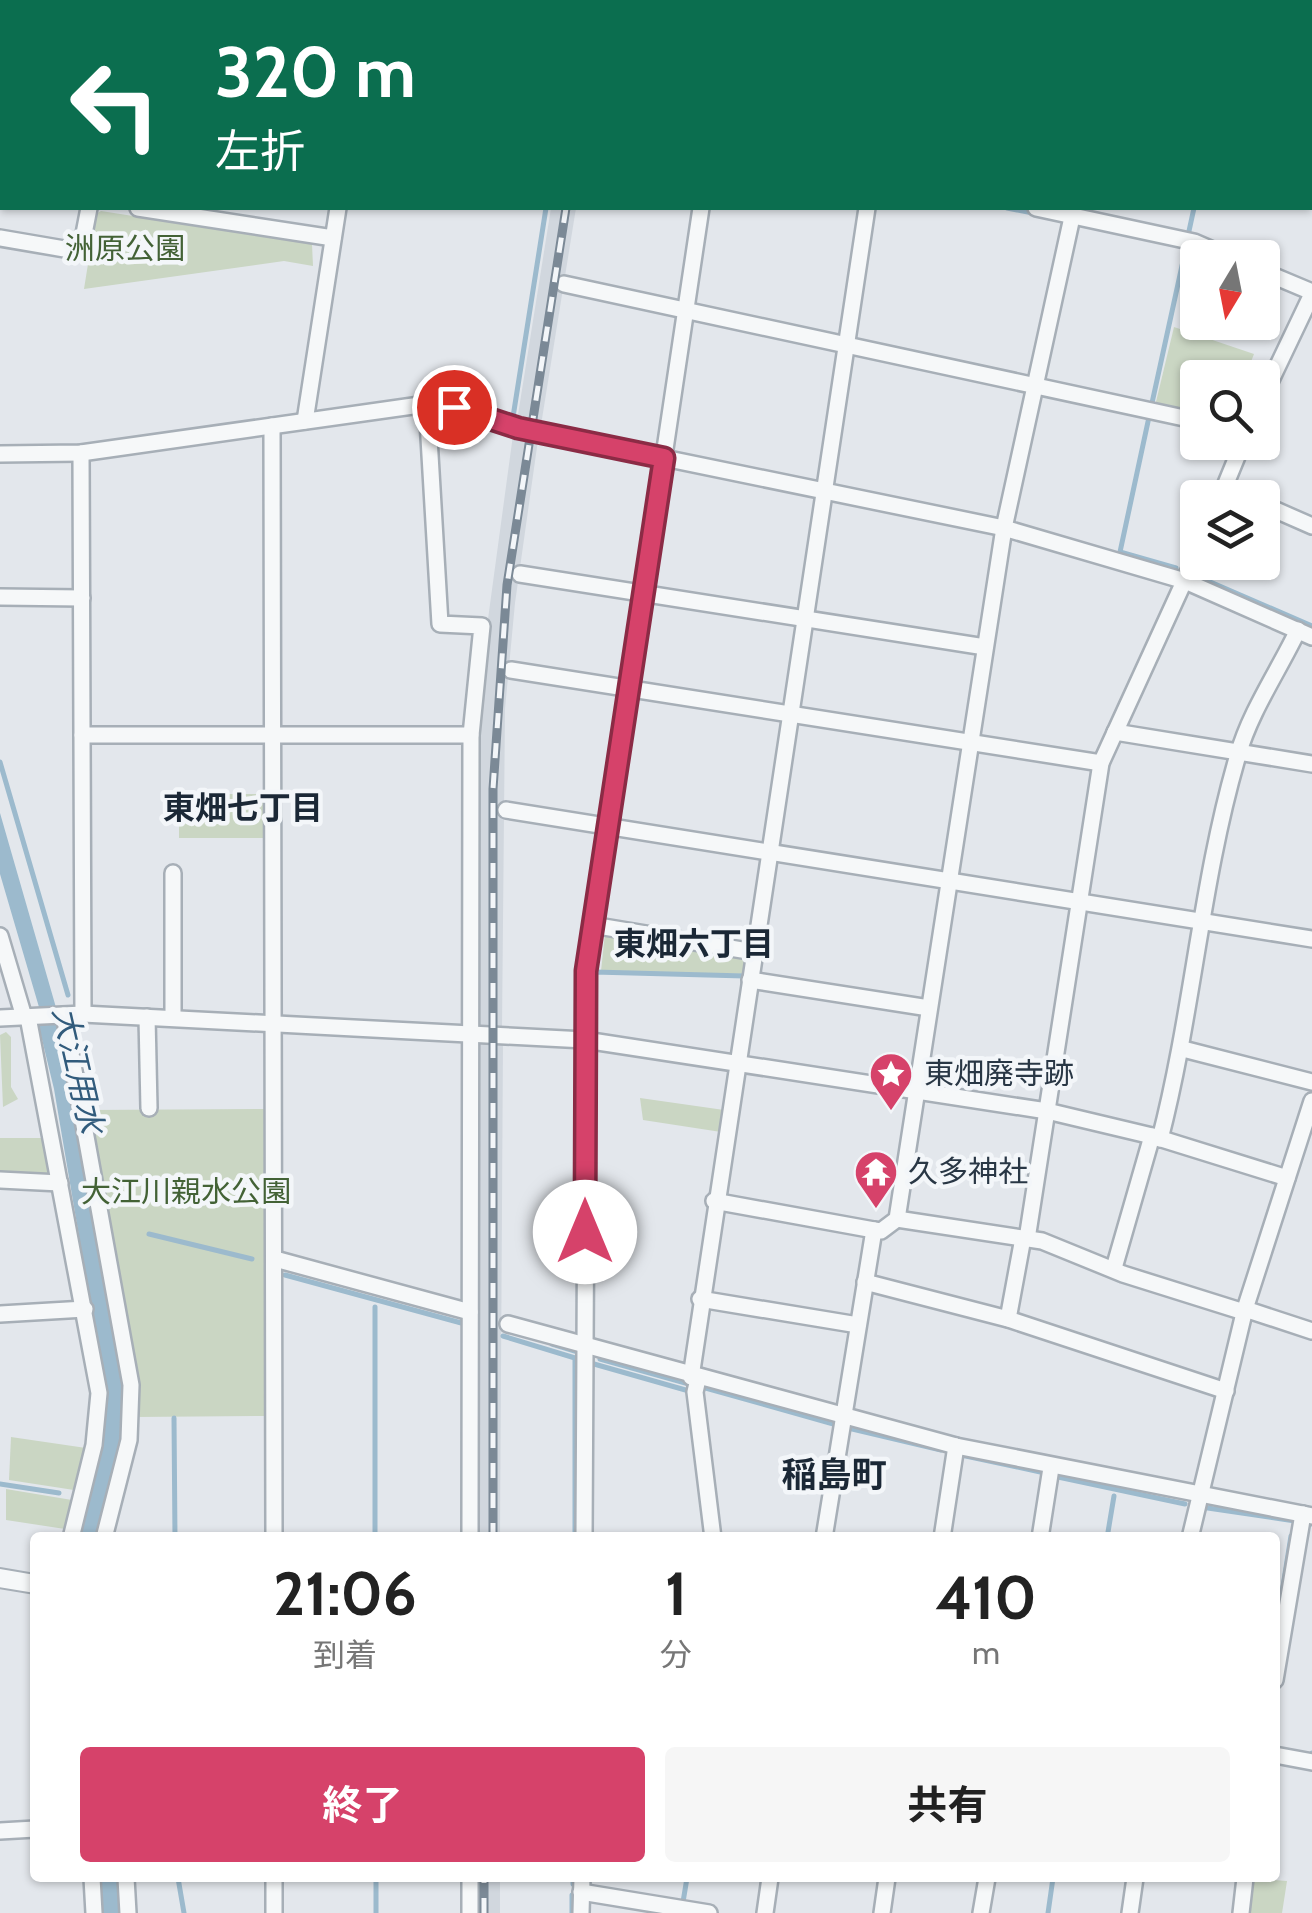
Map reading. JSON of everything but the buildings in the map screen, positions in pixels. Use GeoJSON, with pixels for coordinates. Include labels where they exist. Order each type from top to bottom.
{"type":"FeatureCollection","features":[{"type":"Feature","properties":{"kind":"street"},"geometry":{"type":"LineString","coordinates":[[0,238],[76,250],[83,240],[89,210]]}},
{"type":"Feature","properties":{"kind":"street"},"geometry":{"type":"LineString","coordinates":[[151,210],[333,238]]}},
{"type":"Feature","properties":{"kind":"street"},"geometry":{"type":"LineString","coordinates":[[305,421],[338,210]]}},
{"type":"Feature","properties":{"kind":"street"},"geometry":{"type":"LineString","coordinates":[[584,1532],[585,1040],[592,925],[701,210]]}},
{"type":"Feature","properties":{"kind":"street"},"geometry":{"type":"LineString","coordinates":[[712,1532],[695,1392],[700,1299],[827,492],[867,210]]}},
{"type":"Feature","properties":{"kind":"street"},"geometry":{"type":"LineString","coordinates":[[714,1201],[881,1231],[897,1219],[1004,528],[1073,212],[1186,240]]}},
{"type":"Feature","properties":{"kind":"street"},"geometry":{"type":"LineString","coordinates":[[1280,281],[1311,298],[1280,363]]}},
{"type":"Feature","properties":{"kind":"street"},"geometry":{"type":"LineString","coordinates":[[564,284],[1180,417]]}},
{"type":"Feature","properties":{"kind":"street"},"geometry":{"type":"LineString","coordinates":[[428,404],[440,624],[482,626],[471,735],[470,1532]]}},
{"type":"Feature","properties":{"kind":"street"},"geometry":{"type":"LineString","coordinates":[[0,454],[81,453],[428,404],[664,458],[1004,528],[1185,581],[1305,634],[1238,752],[1202,922],[1184,1049],[1114,1268]]}},
{"type":"Feature","properties":{"kind":"street"},"geometry":{"type":"LineString","coordinates":[[272,426],[274,1532]]}},
{"type":"Feature","properties":{"kind":"street"},"geometry":{"type":"LineString","coordinates":[[81,453],[83,1014]]}},
{"type":"Feature","properties":{"kind":"street"},"geometry":{"type":"LineString","coordinates":[[1280,512],[1312,526]]}},
{"type":"Feature","properties":{"kind":"street"},"geometry":{"type":"LineString","coordinates":[[520,574],[985,647]]}},
{"type":"Feature","properties":{"kind":"street"},"geometry":{"type":"LineString","coordinates":[[1008,1320],[1047,1111],[1101,763],[1185,581]]}},
{"type":"Feature","properties":{"kind":"street"},"geometry":{"type":"LineString","coordinates":[[0,598],[82,598]]}},
{"type":"Feature","properties":{"kind":"street"},"geometry":{"type":"LineString","coordinates":[[511,670],[1101,763]]}},
{"type":"Feature","properties":{"kind":"street"},"geometry":{"type":"LineString","coordinates":[[1115,732],[1312,764]]}},
{"type":"Feature","properties":{"kind":"street"},"geometry":{"type":"LineString","coordinates":[[82,736],[471,735]]}},
{"type":"Feature","properties":{"kind":"street"},"geometry":{"type":"LineString","coordinates":[[506,810],[1312,940]]}},
{"type":"Feature","properties":{"kind":"street"},"geometry":{"type":"LineString","coordinates":[[173,873],[173,1018]]}},
{"type":"Feature","properties":{"kind":"street"},"geometry":{"type":"LineString","coordinates":[[592,925],[754,952]]}},
{"type":"Feature","properties":{"kind":"street"},"geometry":{"type":"LineString","coordinates":[[0,936],[28,1017],[85,1309],[100,1414],[72,1532]]}},
{"type":"Feature","properties":{"kind":"street"},"geometry":{"type":"LineString","coordinates":[[750,980],[929,1008]]}},
{"type":"Feature","properties":{"kind":"street"},"geometry":{"type":"LineString","coordinates":[[0,1018],[83,1014],[585,1040],[1047,1111],[1156,1138],[1287,1178]]}},
{"type":"Feature","properties":{"kind":"street"},"geometry":{"type":"LineString","coordinates":[[62,1015],[131,1385],[132,1422],[105,1532]]}},
{"type":"Feature","properties":{"kind":"street"},"geometry":{"type":"LineString","coordinates":[[147,1017],[149,1108]]}},
{"type":"Feature","properties":{"kind":"street"},"geometry":{"type":"LineString","coordinates":[[1184,1049],[1312,1082]]}},
{"type":"Feature","properties":{"kind":"street"},"geometry":{"type":"LineString","coordinates":[[1191,1532],[1244,1311],[1312,1101]]}},
{"type":"Feature","properties":{"kind":"street"},"geometry":{"type":"LineString","coordinates":[[0,1180],[60,1183]]}},
{"type":"Feature","properties":{"kind":"street"},"geometry":{"type":"LineString","coordinates":[[897,1219],[1025,1238],[1312,1331]]}},
{"type":"Feature","properties":{"kind":"street"},"geometry":{"type":"LineString","coordinates":[[825,1532],[874,1230]]}},
{"type":"Feature","properties":{"kind":"street"},"geometry":{"type":"LineString","coordinates":[[275,1259],[470,1312]]}},
{"type":"Feature","properties":{"kind":"street"},"geometry":{"type":"LineString","coordinates":[[865,1282],[1008,1320],[1226,1392]]}},
{"type":"Feature","properties":{"kind":"street"},"geometry":{"type":"LineString","coordinates":[[700,1299],[858,1325]]}},
{"type":"Feature","properties":{"kind":"street"},"geometry":{"type":"LineString","coordinates":[[0,1314],[85,1309]]}},
{"type":"Feature","properties":{"kind":"street"},"geometry":{"type":"LineString","coordinates":[[508,1324],[956,1446],[1051,1468],[1308,1515],[1280,1655]]}},
{"type":"Feature","properties":{"kind":"street"},"geometry":{"type":"LineString","coordinates":[[943,1532],[956,1446]]}},
{"type":"Feature","properties":{"kind":"street"},"geometry":{"type":"LineString","coordinates":[[1041,1532],[1051,1468]]}},
{"type":"Feature","properties":{"kind":"street"},"geometry":{"type":"LineString","coordinates":[[0,1578],[30,1583]]}},
{"type":"Feature","properties":{"kind":"street"},"geometry":{"type":"LineString","coordinates":[[1280,1756],[1312,1762]]}},
{"type":"Feature","properties":{"kind":"street"},"geometry":{"type":"LineString","coordinates":[[0,1831],[30,1829]]}},
{"type":"Feature","properties":{"kind":"street"},"geometry":{"type":"LineString","coordinates":[[92,1882],[94,1913]]}},
{"type":"Feature","properties":{"kind":"street"},"geometry":{"type":"LineString","coordinates":[[126,1882],[128,1913]]}},
{"type":"Feature","properties":{"kind":"street"},"geometry":{"type":"LineString","coordinates":[[274,1882],[274,1913]]}},
{"type":"Feature","properties":{"kind":"street"},"geometry":{"type":"LineString","coordinates":[[470,1882],[470,1913]]}},
{"type":"Feature","properties":{"kind":"street"},"geometry":{"type":"LineString","coordinates":[[765,1913],[769,1882]]}},
{"type":"Feature","properties":{"kind":"street"},"geometry":{"type":"LineString","coordinates":[[882,1913],[887,1882]]}},
{"type":"Feature","properties":{"kind":"street"},"geometry":{"type":"LineString","coordinates":[[982,1913],[986,1882]]}},
{"type":"Feature","properties":{"kind":"street"},"geometry":{"type":"LineString","coordinates":[[1130,1913],[1134,1882]]}},
{"type":"Feature","properties":{"kind":"street"},"geometry":{"type":"LineString","coordinates":[[1240,1913],[1245,1882]]}},
{"type":"Feature","properties":{"kind":"street"},"geometry":{"type":"LineString","coordinates":[[581,1913],[582,1885],[709,1913]]}},
{"type":"Feature","properties":{"kind":"shaded area"},"geometry":{"type":"Polygon","coordinates":[[[551,210],[576,210],[541,425],[517,421],[551,210]]]}},
{"type":"Feature","properties":{"kind":"shaded area"},"geometry":{"type":"Polygon","coordinates":[[[513,435],[538,440],[505,709],[502,1028],[482,1029],[475,1027],[476,764],[488,619],[513,435]]]}},
{"type":"Feature","properties":{"kind":"shaded area"},"geometry":{"type":"Polygon","coordinates":[[[477,1039],[503,1040],[500,1532],[475,1532],[477,1039]]]}},
{"type":"Feature","properties":{"kind":"shaded area"},"geometry":{"type":"Polygon","coordinates":[[[475,1882],[500,1882],[500,1913],[475,1913],[475,1882]]]}},
{"type":"Feature","properties":{"kind":"green space","name":"洲原公園"},"geometry":{"type":"Polygon","coordinates":[[[101,211],[312,244],[313,266],[284,261],[84,289],[96,214],[101,211]]]}},
{"type":"Feature","properties":{"kind":"green space"},"geometry":{"type":"Polygon","coordinates":[[[1174,327],[1180,329],[1180,340],[1213,340],[1254,354],[1252,360],[1180,360],[1180,411],[1155,406],[1174,327]]]}},
{"type":"Feature","properties":{"kind":"green space"},"geometry":{"type":"Polygon","coordinates":[[[179,794],[268,794],[267,838],[179,838],[179,794]]]}},
{"type":"Feature","properties":{"kind":"green space"},"geometry":{"type":"Polygon","coordinates":[[[605,933],[751,955],[745,974],[601,971],[605,933]]]}},
{"type":"Feature","properties":{"kind":"green space"},"geometry":{"type":"Polygon","coordinates":[[[6,1032],[11,1037],[11,1087],[18,1099],[3,1107],[0,1035],[6,1032]]]}},
{"type":"Feature","properties":{"kind":"green space"},"geometry":{"type":"Polygon","coordinates":[[[640,1098],[724,1110],[721,1132],[643,1120],[640,1098]]]}},
{"type":"Feature","properties":{"kind":"green space","name":"大江川親水公園"},"geometry":{"type":"Polygon","coordinates":[[[268,1109],[268,1416],[135,1417],[88,1110],[268,1109]]]}},
{"type":"Feature","properties":{"kind":"green space"},"geometry":{"type":"Polygon","coordinates":[[[0,1138],[47,1138],[54,1176],[0,1173],[0,1138]]]}},
{"type":"Feature","properties":{"kind":"green space"},"geometry":{"type":"Polygon","coordinates":[[[11,1437],[86,1448],[74,1490],[9,1480],[11,1437]]]}},
{"type":"Feature","properties":{"kind":"green space"},"geometry":{"type":"Polygon","coordinates":[[[6,1489],[72,1500],[65,1529],[6,1520],[6,1489]]]}},
{"type":"Feature","properties":{"kind":"green space"},"geometry":{"type":"Polygon","coordinates":[[[1287,1881],[1282,1913],[1244,1913],[1248,1882],[1287,1881]]]}},
{"type":"Feature","properties":{"kind":"water"},"geometry":{"type":"Polygon","coordinates":[[[0,813],[57,1011],[127,1384],[126,1428],[101,1532],[79,1532],[103,1435],[107,1401],[54,1089],[39,1027],[41,1014],[0,874],[0,813]]]}},
{"type":"Feature","properties":{"kind":"water"},"geometry":{"type":"Polygon","coordinates":[[[99,1882],[120,1882],[122,1913],[101,1913],[99,1882]]]}},
{"type":"Feature","properties":{"kind":"waterway"},"geometry":{"type":"LineString","coordinates":[[513,417],[546,210]]}},
{"type":"Feature","properties":{"kind":"waterway"},"geometry":{"type":"LineString","coordinates":[[1017,210],[1033,213]]}},
{"type":"Feature","properties":{"kind":"waterway"},"geometry":{"type":"LineString","coordinates":[[1189,231],[1194,210]]}},
{"type":"Feature","properties":{"kind":"waterway"},"geometry":{"type":"LineString","coordinates":[[1152,403],[1180,275]]}},
{"type":"Feature","properties":{"kind":"waterway"},"geometry":{"type":"LineString","coordinates":[[1149,417],[1120,552],[1176,568]]}},
{"type":"Feature","properties":{"kind":"waterway"},"geometry":{"type":"LineString","coordinates":[[1206,580],[1312,626]]}},
{"type":"Feature","properties":{"kind":"waterway","name":"大江用水"},"geometry":{"type":"LineString","coordinates":[[0,762],[68,995]]}},
{"type":"Feature","properties":{"kind":"waterway"},"geometry":{"type":"LineString","coordinates":[[594,978],[594,972],[745,976]]}},
{"type":"Feature","properties":{"kind":"waterway"},"geometry":{"type":"LineString","coordinates":[[149,1234],[252,1259]]}},
{"type":"Feature","properties":{"kind":"waterway"},"geometry":{"type":"LineString","coordinates":[[285,1275],[465,1324]]}},
{"type":"Feature","properties":{"kind":"waterway"},"geometry":{"type":"LineString","coordinates":[[375,1307],[375,1532]]}},
{"type":"Feature","properties":{"kind":"waterway"},"geometry":{"type":"LineString","coordinates":[[503,1336],[575,1358],[575,1532]]}},
{"type":"Feature","properties":{"kind":"waterway"},"geometry":{"type":"LineString","coordinates":[[552,1344],[578,1352]]}},
{"type":"Feature","properties":{"kind":"waterway"},"geometry":{"type":"LineString","coordinates":[[600,1359],[689,1384]]}},
{"type":"Feature","properties":{"kind":"waterway"},"geometry":{"type":"LineString","coordinates":[[594,1364],[689,1391]]}},
{"type":"Feature","properties":{"kind":"waterway"},"geometry":{"type":"LineString","coordinates":[[702,1387],[837,1425]]}},
{"type":"Feature","properties":{"kind":"waterway"},"geometry":{"type":"LineString","coordinates":[[174,1418],[175,1532]]}},
{"type":"Feature","properties":{"kind":"waterway"},"geometry":{"type":"LineString","coordinates":[[848,1428],[941,1450]]}},
{"type":"Feature","properties":{"kind":"waterway"},"geometry":{"type":"LineString","coordinates":[[961,1455],[1045,1473]]}},
{"type":"Feature","properties":{"kind":"waterway"},"geometry":{"type":"LineString","coordinates":[[1058,1477],[1185,1504]]}},
{"type":"Feature","properties":{"kind":"waterway"},"geometry":{"type":"LineString","coordinates":[[0,1484],[59,1493]]}},
{"type":"Feature","properties":{"kind":"waterway"},"geometry":{"type":"LineString","coordinates":[[1108,1532],[1114,1496]]}},
{"type":"Feature","properties":{"kind":"waterway"},"geometry":{"type":"LineString","coordinates":[[1201,1507],[1295,1521]]}},
{"type":"Feature","properties":{"kind":"waterway"},"geometry":{"type":"LineString","coordinates":[[1280,1605],[1291,1536]]}},
{"type":"Feature","properties":{"kind":"waterway"},"geometry":{"type":"LineString","coordinates":[[179,1882],[184,1913]]}},
{"type":"Feature","properties":{"kind":"waterway"},"geometry":{"type":"LineString","coordinates":[[376,1882],[376,1913]]}},
{"type":"Feature","properties":{"kind":"waterway"},"geometry":{"type":"LineString","coordinates":[[683,1902],[686,1882]]}},
{"type":"Feature","properties":{"kind":"waterway"},"geometry":{"type":"LineString","coordinates":[[1048,1913],[1052,1882]]}},
{"type":"Feature","properties":{"kind":"waterway"},"geometry":{"type":"LineString","coordinates":[[572,1895],[572,1913]]}},
{"type":"Feature","properties":{"kind":"railway"},"geometry":{"type":"LineString","coordinates":[[493,1532],[493,789],[507,585],[566,210]]}},
{"type":"Feature","properties":{"kind":"railway"},"geometry":{"type":"LineString","coordinates":[[484,1882],[484,1913]]}},
{"type":"Feature","properties":{"kind":"place","name":"東畑廃寺跡"},"geometry":{"type":"Point","coordinates":[891,1112]}},
{"type":"Feature","properties":{"kind":"place","name":"久多神社"},"geometry":{"type":"Point","coordinates":[876,1210]}},
{"type":"Feature","properties":{"kind":"district","name":"東畑七丁目"},"geometry":{"type":"Point","coordinates":[243,808]}},
{"type":"Feature","properties":{"kind":"district","name":"東畑六丁目"},"geometry":{"type":"Point","coordinates":[694,944]}},
{"type":"Feature","properties":{"kind":"district","name":"稲島町"},"geometry":{"type":"Point","coordinates":[834,1475]}},
{"type":"Feature","properties":{"kind":"route"},"geometry":{"type":"LineString","coordinates":[[454,407],[518,428],[664,458],[586,971],[585,1232]]}}]}
